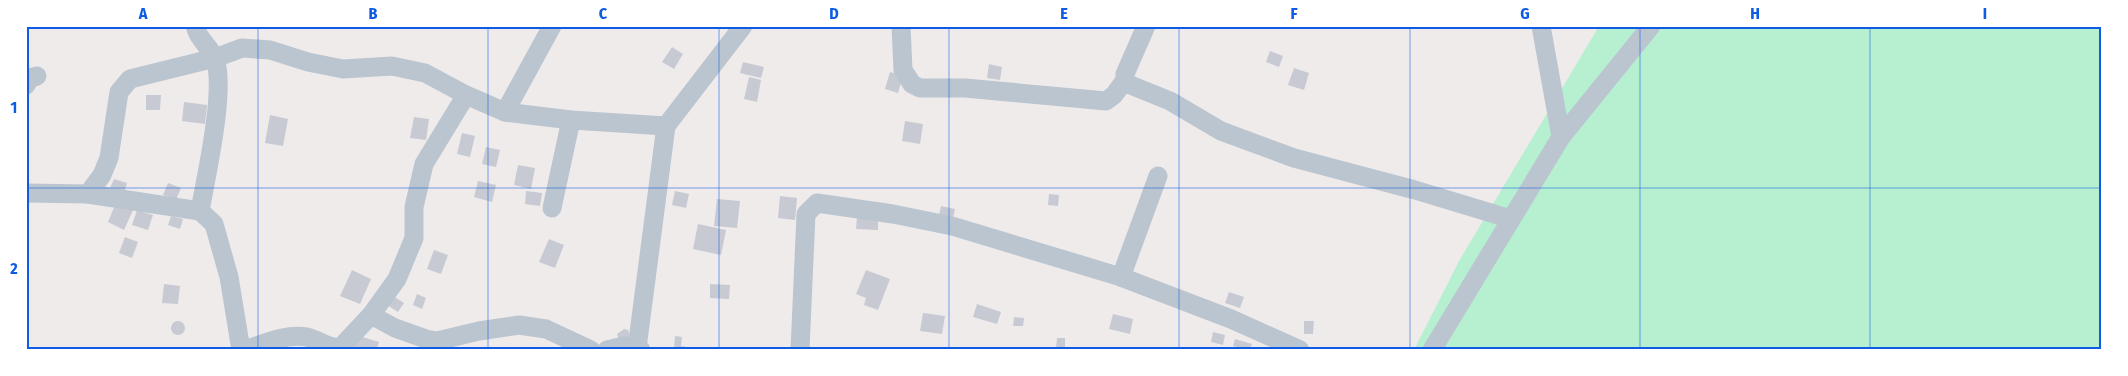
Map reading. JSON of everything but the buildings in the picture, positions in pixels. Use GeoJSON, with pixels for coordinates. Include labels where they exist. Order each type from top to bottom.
{"type":"FeatureCollection","features":[{"type":"Feature","properties":{"kind":"street"},"geometry":{"type":"LineString","coordinates":[[196,26],[197,35],[215,58],[218,90],[214,128],[200,211]]}},
{"type":"Feature","properties":{"kind":"street"},"geometry":{"type":"LineString","coordinates":[[505,112],[552,26]]}},
{"type":"Feature","properties":{"kind":"street"},"geometry":{"type":"LineString","coordinates":[[607,350],[624,346],[639,349],[666,126],[743,26]]}},
{"type":"Feature","properties":{"kind":"street"},"geometry":{"type":"LineString","coordinates":[[901,26],[903,70],[912,84],[920,88],[965,88],[1106,101],[1114,95],[1125,80],[1125,74],[1146,26]]}},
{"type":"Feature","properties":{"kind":"street"},"geometry":{"type":"LineString","coordinates":[[1541,26],[1561,136]]}},
{"type":"Feature","properties":{"kind":"street"},"geometry":{"type":"LineString","coordinates":[[1432,350],[1561,136],[1651,26]]}},
{"type":"Feature","properties":{"kind":"street"},"geometry":{"type":"LineString","coordinates":[[88,194],[102,175],[109,158],[119,92],[130,78],[215,58],[242,48],[270,50],[308,62],[344,68],[392,66],[425,72],[466,95],[505,112],[571,120],[666,126]]}},
{"type":"Feature","properties":{"kind":"street"},"geometry":{"type":"LineString","coordinates":[[1125,80],[1128,84],[1170,101],[1221,131],[1294,158],[1415,190],[1511,219]]}},
{"type":"Feature","properties":{"kind":"street"},"geometry":{"type":"LineString","coordinates":[[26,192],[88,194],[200,211],[214,224],[229,277],[243,350],[298,336],[309,338],[330,348],[340,348],[371,315],[396,278],[414,238],[414,207],[424,164],[466,95]]}},
{"type":"Feature","properties":{"kind":"street"},"geometry":{"type":"LineString","coordinates":[[552,208],[571,120]]}},
{"type":"Feature","properties":{"kind":"street"},"geometry":{"type":"LineString","coordinates":[[1121,277],[1158,176]]}},
{"type":"Feature","properties":{"kind":"street"},"geometry":{"type":"LineString","coordinates":[[800,350],[806,214],[817,203],[893,214],[952,226],[1121,277],[1231,319],[1300,350]]}},
{"type":"Feature","properties":{"kind":"street"},"geometry":{"type":"LineString","coordinates":[[371,315],[394,328],[426,339],[437,340],[519,325],[546,329],[592,350]]}},
{"type":"Feature","properties":{"kind":"green space"},"geometry":{"type":"Polygon","coordinates":[[[1599,26],[2102,26],[2102,350],[1414,350],[1459,261],[1599,26]]]}}]}
